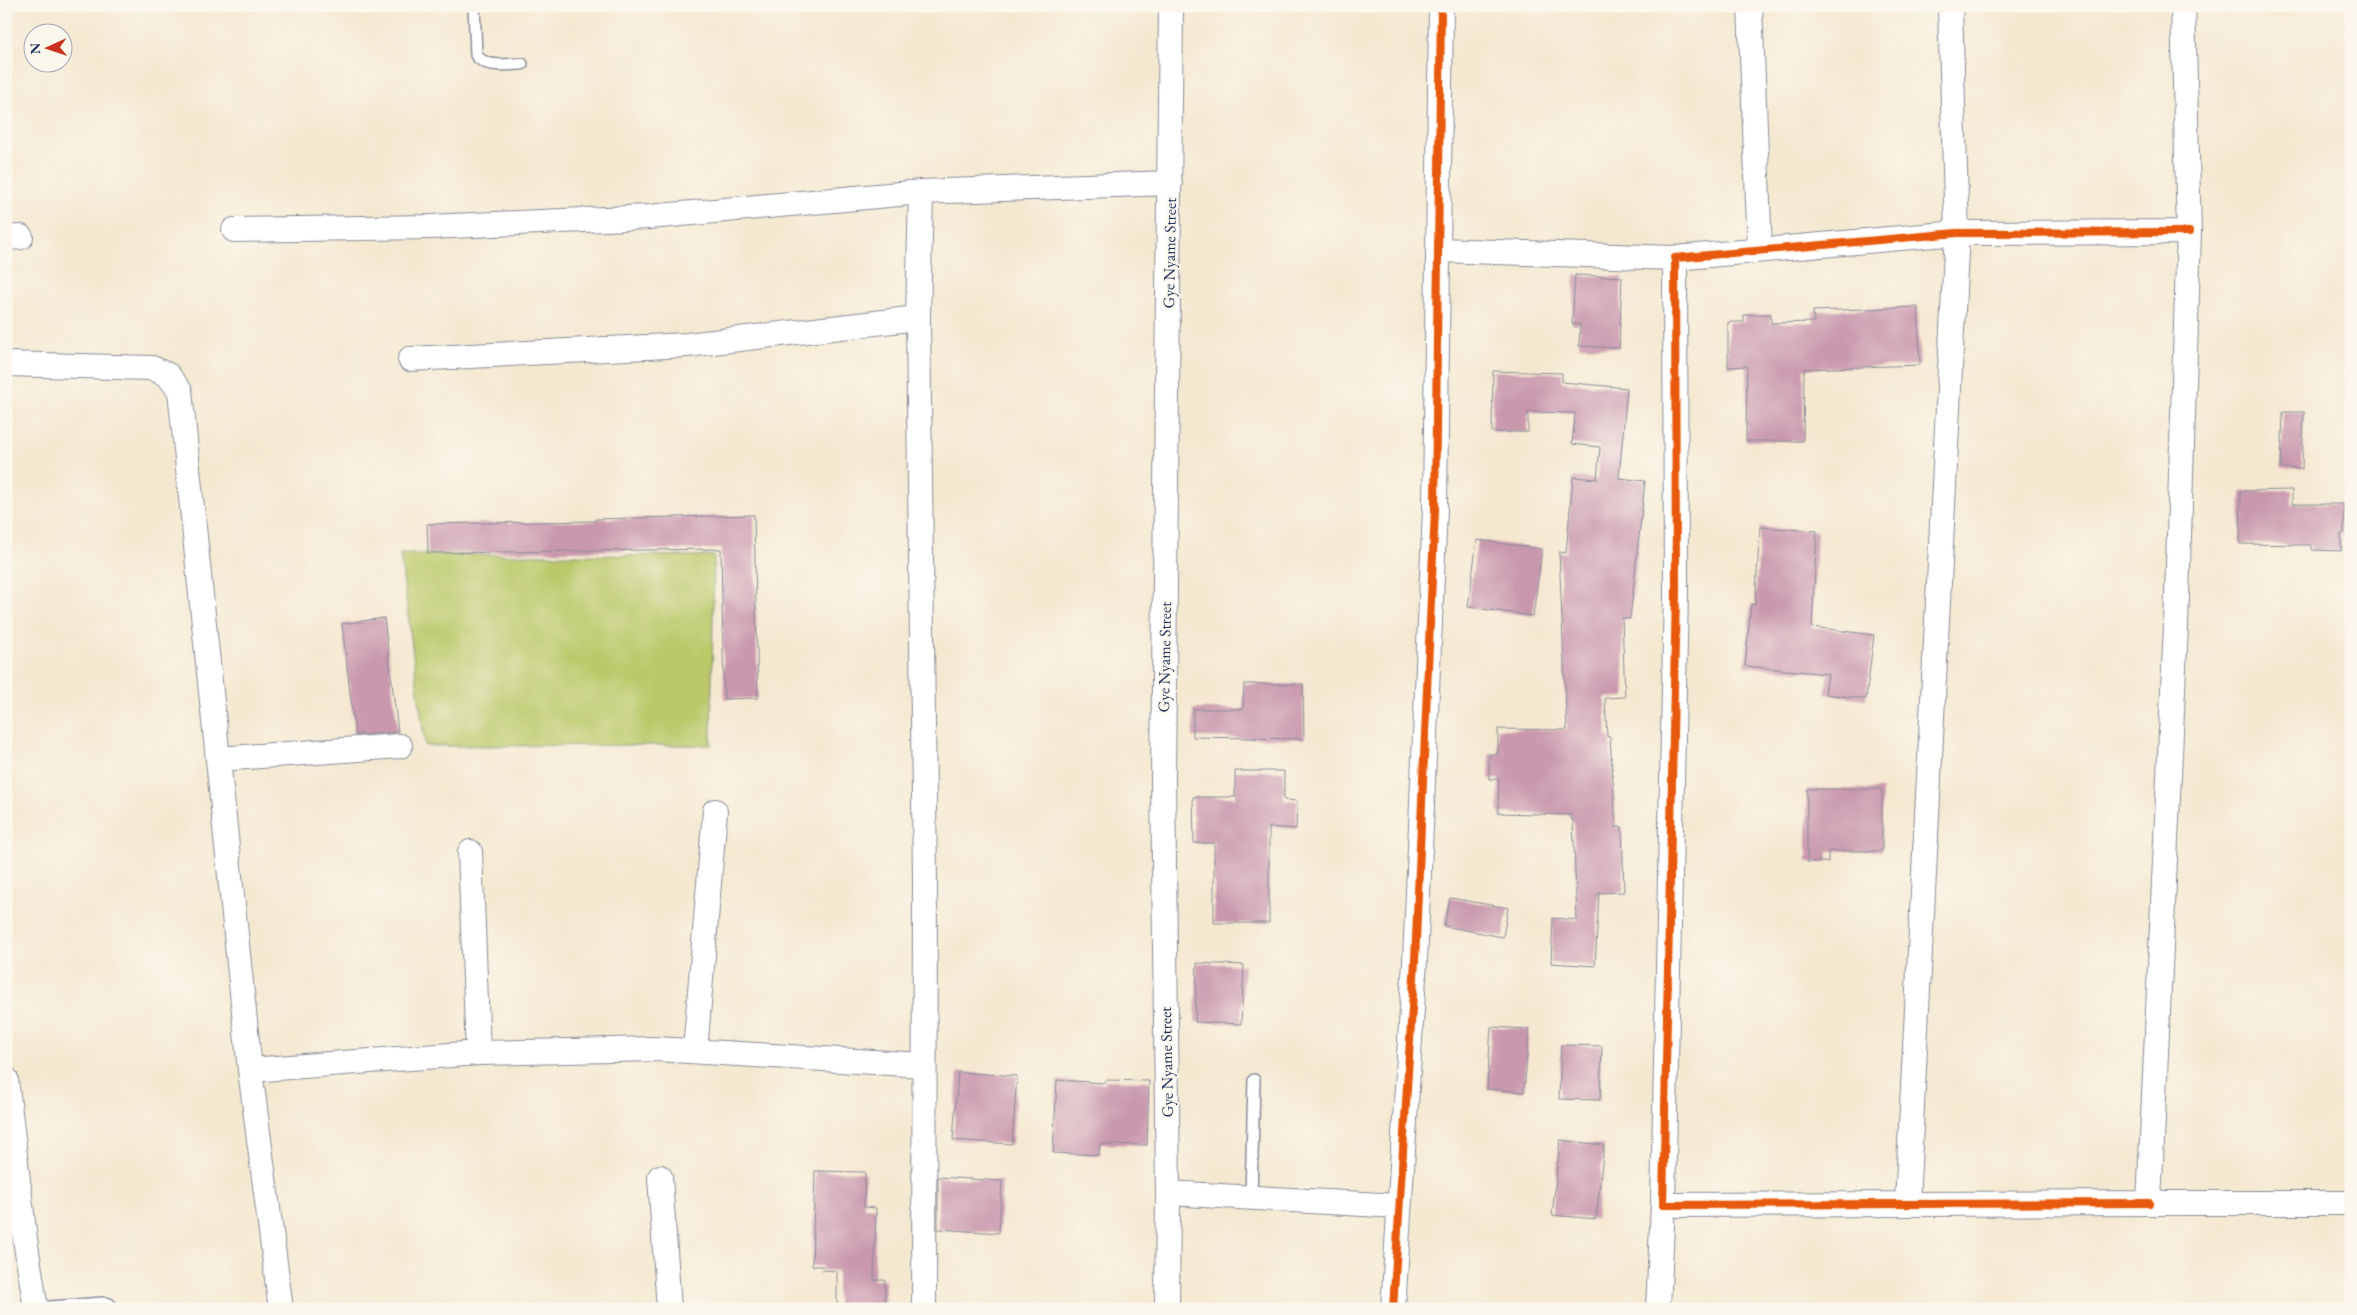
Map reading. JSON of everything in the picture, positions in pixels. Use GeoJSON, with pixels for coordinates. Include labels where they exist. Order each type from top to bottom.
{"type":"FeatureCollection","features":[{"type":"Feature","properties":{"kind":"street","name":"Gye Nyame Street"},"geometry":{"type":"LineString","coordinates":[[1167,1309],[1168,1193],[1162,778],[1171,6]]}},
{"type":"Feature","properties":{"kind":"street"},"geometry":{"type":"LineString","coordinates":[[1393,1309],[1426,728],[1435,509],[1441,6]]}},
{"type":"Feature","properties":{"kind":"street"},"geometry":{"type":"LineString","coordinates":[[1750,6],[1760,250]]}},
{"type":"Feature","properties":{"kind":"street"},"geometry":{"type":"LineString","coordinates":[[1907,1203],[1958,232],[1950,6]]}},
{"type":"Feature","properties":{"kind":"street"},"geometry":{"type":"LineString","coordinates":[[2149,1203],[2176,636],[2189,232],[2183,6]]}},
{"type":"Feature","properties":{"kind":"street"},"geometry":{"type":"LineString","coordinates":[[234,230],[430,227],[649,217],[921,192],[1170,183]]}},
{"type":"Feature","properties":{"kind":"street"},"geometry":{"type":"LineString","coordinates":[[921,192],[918,318],[925,880],[923,1065],[924,1309]]}},
{"type":"Feature","properties":{"kind":"street"},"geometry":{"type":"LineString","coordinates":[[1439,250],[1675,258],[1958,232],[2189,232]]}},
{"type":"Feature","properties":{"kind":"street"},"geometry":{"type":"LineString","coordinates":[[1658,1309],[1663,1205],[1676,593],[1675,258]]}},
{"type":"Feature","properties":{"kind":"street"},"geometry":{"type":"LineString","coordinates":[[410,359],[687,345],[918,318]]}},
{"type":"Feature","properties":{"kind":"street"},"geometry":{"type":"LineString","coordinates":[[6,364],[152,368],[168,375],[180,391],[250,1070],[281,1309]]}},
{"type":"Feature","properties":{"kind":"street"},"geometry":{"type":"LineString","coordinates":[[218,759],[400,746]]}},
{"type":"Feature","properties":{"kind":"street"},"geometry":{"type":"LineString","coordinates":[[695,1051],[715,812]]}},
{"type":"Feature","properties":{"kind":"street"},"geometry":{"type":"LineString","coordinates":[[470,852],[478,1053]]}},
{"type":"Feature","properties":{"kind":"street"},"geometry":{"type":"LineString","coordinates":[[250,1070],[478,1053],[655,1049],[923,1065]]}},
{"type":"Feature","properties":{"kind":"street"},"geometry":{"type":"LineString","coordinates":[[6,1079],[25,1239],[36,1308]]}},
{"type":"Feature","properties":{"kind":"street"},"geometry":{"type":"LineString","coordinates":[[660,1177],[670,1309]]}},
{"type":"Feature","properties":{"kind":"street"},"geometry":{"type":"LineString","coordinates":[[1168,1193],[1399,1206]]}},
{"type":"Feature","properties":{"kind":"street"},"geometry":{"type":"LineString","coordinates":[[1663,1205],[2351,1203]]}},
{"type":"Feature","properties":{"kind":"lane"},"geometry":{"type":"LineString","coordinates":[[474,6],[476,55],[480,61],[489,64],[522,64]]}},
{"type":"Feature","properties":{"kind":"lane"},"geometry":{"type":"LineString","coordinates":[[1251,1197],[1254,1080]]}},
{"type":"Feature","properties":{"kind":"lane"},"geometry":{"type":"LineString","coordinates":[[36,1308],[103,1303],[109,1304],[114,1309]]}},
{"type":"Feature","properties":{"kind":"green space"},"geometry":{"type":"Polygon","coordinates":[[[400,554],[714,556],[711,745],[425,746],[400,554]]]}},
{"type":"Feature","properties":{"kind":"building"},"geometry":{"type":"Polygon","coordinates":[[[1575,275],[1622,277],[1619,348],[1579,346],[1580,324],[1572,324],[1575,275]]]}},
{"type":"Feature","properties":{"kind":"building"},"geometry":{"type":"Polygon","coordinates":[[[1918,307],[1920,365],[1804,369],[1803,441],[1746,441],[1747,366],[1728,367],[1728,322],[1744,322],[1744,315],[1771,314],[1771,323],[1814,322],[1813,311],[1918,307]]]}},
{"type":"Feature","properties":{"kind":"building"},"geometry":{"type":"Polygon","coordinates":[[[1493,371],[1562,373],[1562,382],[1627,388],[1619,478],[1645,481],[1630,619],[1622,618],[1625,697],[1605,698],[1607,737],[1610,737],[1616,827],[1622,827],[1624,892],[1599,893],[1595,966],[1551,963],[1553,918],[1577,920],[1573,819],[1571,819],[1571,815],[1498,813],[1499,779],[1489,779],[1489,754],[1498,754],[1498,729],[1567,730],[1559,552],[1566,553],[1573,477],[1597,479],[1600,447],[1572,444],[1575,413],[1528,412],[1528,432],[1492,432],[1493,371]]]}},
{"type":"Feature","properties":{"kind":"building"},"geometry":{"type":"Polygon","coordinates":[[[2283,412],[2304,412],[2302,469],[2281,468],[2283,412]]]}},
{"type":"Feature","properties":{"kind":"building"},"geometry":{"type":"Polygon","coordinates":[[[2292,490],[2292,504],[2344,504],[2344,533],[2341,534],[2341,551],[2311,550],[2311,545],[2240,544],[2241,491],[2292,490]]]}},
{"type":"Feature","properties":{"kind":"building"},"geometry":{"type":"Polygon","coordinates":[[[754,515],[758,698],[724,699],[721,549],[428,553],[427,524],[596,521],[596,519],[754,515]]]}},
{"type":"Feature","properties":{"kind":"building"},"geometry":{"type":"Polygon","coordinates":[[[1760,527],[1817,531],[1812,627],[1874,635],[1866,699],[1825,694],[1828,674],[1745,666],[1751,604],[1755,605],[1760,527]]]}},
{"type":"Feature","properties":{"kind":"building"},"geometry":{"type":"Polygon","coordinates":[[[1477,540],[1542,549],[1533,616],[1468,607],[1477,540]]]}},
{"type":"Feature","properties":{"kind":"building"},"geometry":{"type":"Polygon","coordinates":[[[384,618],[398,732],[355,735],[342,624],[384,618]]]}},
{"type":"Feature","properties":{"kind":"building"},"geometry":{"type":"Polygon","coordinates":[[[1244,684],[1303,684],[1304,739],[1193,737],[1193,709],[1243,709],[1244,684]]]}},
{"type":"Feature","properties":{"kind":"building"},"geometry":{"type":"Polygon","coordinates":[[[1235,771],[1284,771],[1284,800],[1297,801],[1296,829],[1269,827],[1269,923],[1214,923],[1214,843],[1194,843],[1193,797],[1235,797],[1235,771]]]}},
{"type":"Feature","properties":{"kind":"building"},"geometry":{"type":"Polygon","coordinates":[[[1807,789],[1882,789],[1882,851],[1828,851],[1828,862],[1807,862],[1807,789]]]}},
{"type":"Feature","properties":{"kind":"building"},"geometry":{"type":"Polygon","coordinates":[[[1450,898],[1508,908],[1503,937],[1444,926],[1450,898]]]}},
{"type":"Feature","properties":{"kind":"building"},"geometry":{"type":"Polygon","coordinates":[[[1197,963],[1244,965],[1241,1024],[1195,1022],[1197,963]]]}},
{"type":"Feature","properties":{"kind":"building"},"geometry":{"type":"Polygon","coordinates":[[[1491,1027],[1529,1029],[1524,1092],[1487,1089],[1491,1027]]]}},
{"type":"Feature","properties":{"kind":"building"},"geometry":{"type":"Polygon","coordinates":[[[1561,1045],[1602,1046],[1600,1100],[1559,1099],[1561,1045]]]}},
{"type":"Feature","properties":{"kind":"building"},"geometry":{"type":"Polygon","coordinates":[[[958,1072],[1017,1076],[1012,1144],[953,1140],[958,1072]]]}},
{"type":"Feature","properties":{"kind":"building"},"geometry":{"type":"Polygon","coordinates":[[[1057,1080],[1105,1083],[1105,1080],[1149,1081],[1147,1145],[1100,1144],[1099,1155],[1053,1153],[1057,1080]]]}},
{"type":"Feature","properties":{"kind":"building"},"geometry":{"type":"Polygon","coordinates":[[[1560,1140],[1604,1145],[1596,1219],[1552,1215],[1560,1140]]]}},
{"type":"Feature","properties":{"kind":"building"},"geometry":{"type":"Polygon","coordinates":[[[815,1171],[865,1172],[864,1207],[876,1208],[874,1280],[885,1280],[885,1309],[837,1309],[837,1271],[822,1270],[823,1266],[812,1266],[815,1171]]]}},
{"type":"Feature","properties":{"kind":"building"},"geometry":{"type":"Polygon","coordinates":[[[938,1177],[1002,1181],[999,1233],[938,1229],[938,1177]]]}},
{"type":"Feature","properties":{"kind":"cycle path"},"geometry":{"type":"LineString","coordinates":[[1393,1309],[1415,961],[1435,509],[1441,6]]}},
{"type":"Feature","properties":{"kind":"cycle path"},"geometry":{"type":"LineString","coordinates":[[2149,1203],[1663,1205],[1676,593],[1675,258],[1957,233],[2189,232]]}}]}
